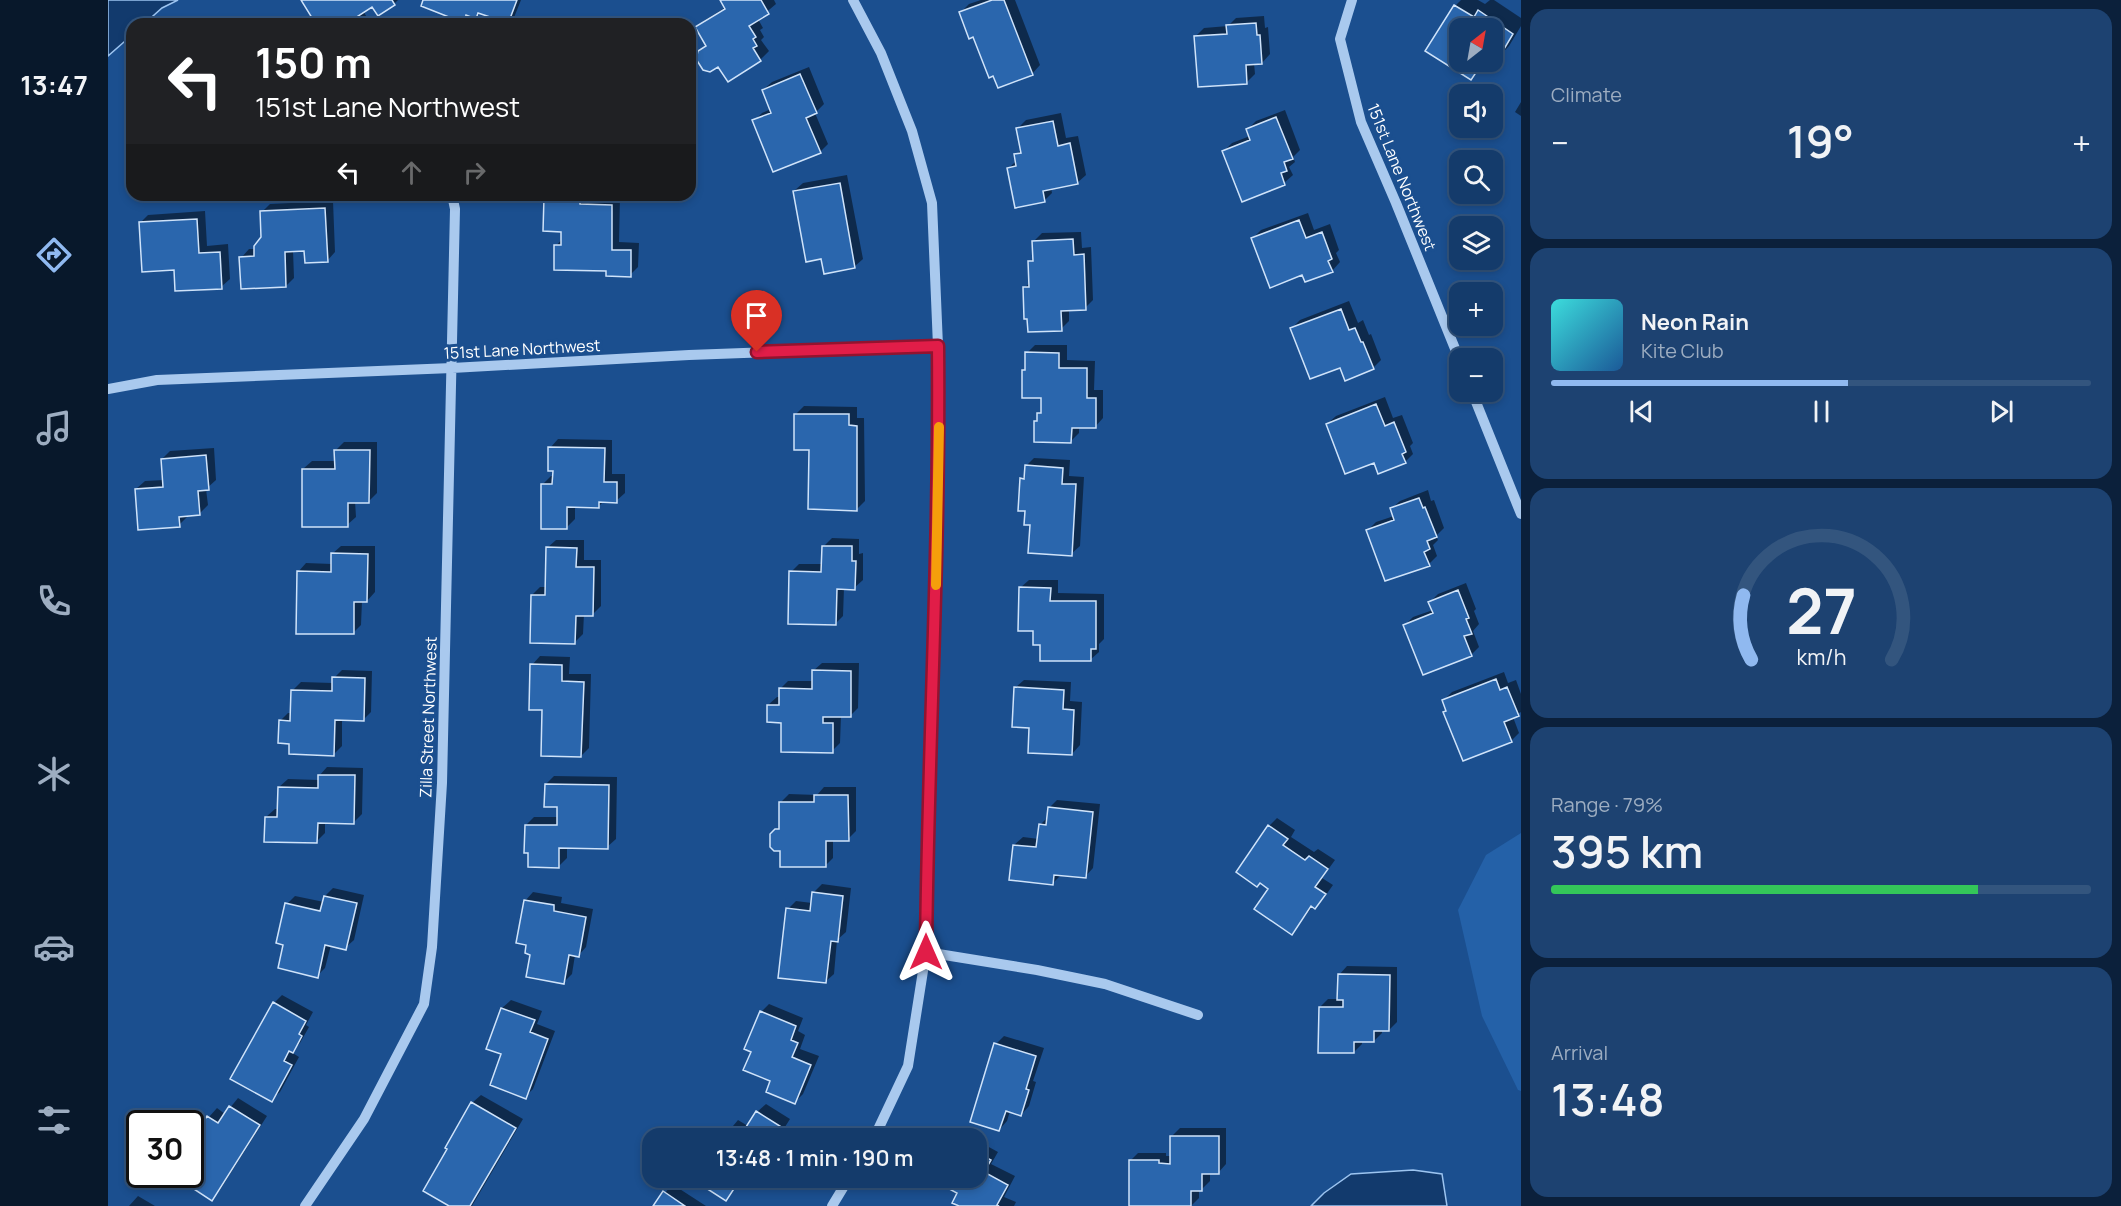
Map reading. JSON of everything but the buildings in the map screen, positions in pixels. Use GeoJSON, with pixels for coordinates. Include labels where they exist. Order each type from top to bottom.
{"type":"FeatureCollection","features":[{"type":"Feature","properties":{"kind":"street"},"geometry":{"type":"LineString","coordinates":[[853,0],[881,53],[912,131],[932,203],[938,346],[939,471],[926,952],[908,1066],[879,1128]]}},
{"type":"Feature","properties":{"kind":"street","name":"151st Lane Northwest"},"geometry":{"type":"LineString","coordinates":[[1352,0],[1341,39],[1360,122],[1396,203],[1455,348]]}},
{"type":"Feature","properties":{"kind":"street","name":"Zilla Street Northwest"},"geometry":{"type":"LineString","coordinates":[[305,1206],[363,1119],[424,1004],[432,947],[442,783],[452,368],[453,201]]}},
{"type":"Feature","properties":{"kind":"street","name":"151st Lane Northwest"},"geometry":{"type":"LineString","coordinates":[[108,389],[157,380],[452,368],[689,355],[938,346]]}},
{"type":"Feature","properties":{"kind":"street"},"geometry":{"type":"LineString","coordinates":[[1476,402],[1521,514]]}},
{"type":"Feature","properties":{"kind":"street"},"geometry":{"type":"LineString","coordinates":[[926,952],[1037,970],[1105,984],[1198,1015]]}},
{"type":"Feature","properties":{"kind":"street"},"geometry":{"type":"LineString","coordinates":[[832,1206],[843,1188]]}},
{"type":"Feature","properties":{"kind":"shaded area"},"geometry":{"type":"Polygon","coordinates":[[[108,0],[178,0],[162,8],[151,18],[126,18],[126,40],[108,56],[108,0]]]}},
{"type":"Feature","properties":{"kind":"shaded area"},"geometry":{"type":"Polygon","coordinates":[[[1521,833],[1521,1091],[1518,1090],[1482,1016],[1458,910],[1486,855],[1521,833]]]}},
{"type":"Feature","properties":{"kind":"shaded area"},"geometry":{"type":"Polygon","coordinates":[[[1413,1170],[1442,1174],[1447,1206],[1311,1206],[1324,1193],[1351,1174],[1413,1170]]]}},
{"type":"Feature","properties":{"kind":"slow traffic"},"geometry":{"type":"LineString","coordinates":[[936,585],[939,427]]}},
{"type":"Feature","properties":{"kind":"route"},"geometry":{"type":"LineString","coordinates":[[757,352],[938,346],[939,471],[926,952]]}}]}
